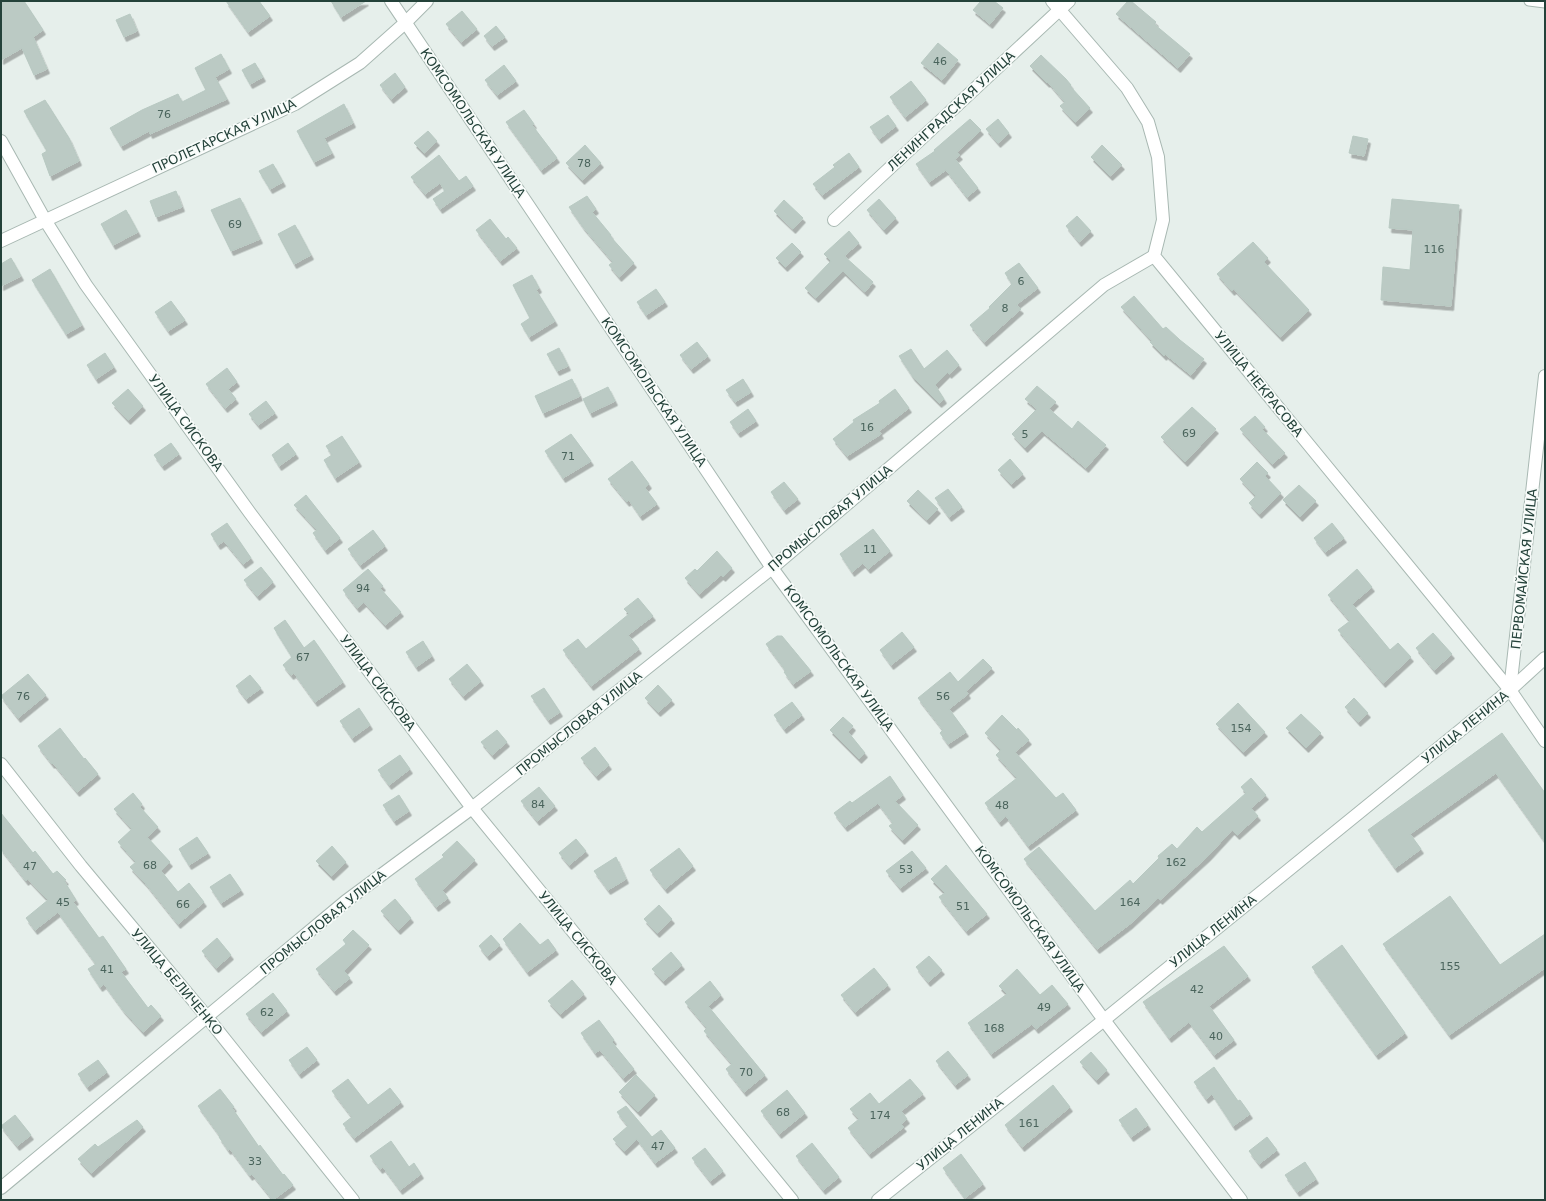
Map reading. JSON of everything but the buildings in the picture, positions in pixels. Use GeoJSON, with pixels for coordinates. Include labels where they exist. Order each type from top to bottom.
{"type":"FeatureCollection","features":[{"type":"Feature","properties":{"kind":"street","name":"КОМСОМОЛЬСКАЯ УЛИЦА"},"geometry":{"type":"LineString","coordinates":[[391,1],[772,568],[1104,1020],[1241,1200]]}},
{"type":"Feature","properties":{"kind":"street","name":"ПРОЛЕТАРСКАЯ УЛИЦА"},"geometry":{"type":"LineString","coordinates":[[1,241],[295,104],[360,63],[405,23],[427,1]]}},
{"type":"Feature","properties":{"kind":"street","name":"ЛЕНИНГРАДСКАЯ УЛИЦА"},"geometry":{"type":"LineString","coordinates":[[834,220],[1060,4]]}},
{"type":"Feature","properties":{"kind":"street"},"geometry":{"type":"LineString","coordinates":[[1060,4],[1127,88],[1148,122],[1158,157],[1163,220],[1154,256]]}},
{"type":"Feature","properties":{"kind":"street","name":"УЛИЦА СИСКОВА"},"geometry":{"type":"LineString","coordinates":[[1,141],[45,220],[86,285],[232,488],[472,808],[792,1200]]}},
{"type":"Feature","properties":{"kind":"street","name":"ПРОМЫСЛОВАЯ УЛИЦА"},"geometry":{"type":"LineString","coordinates":[[1,1188],[346,901],[472,808],[772,568],[1104,285],[1154,256]]}},
{"type":"Feature","properties":{"kind":"street","name":"УЛИЦА НЕКРАСОВА"},"geometry":{"type":"LineString","coordinates":[[1154,256],[1510,690],[1545,741]]}},
{"type":"Feature","properties":{"kind":"street","name":"ПЕРВОМАЙСКАЯ УЛИЦА"},"geometry":{"type":"LineString","coordinates":[[1510,690],[1545,376]]}},
{"type":"Feature","properties":{"kind":"street","name":"УЛИЦА ЛЕНИНА"},"geometry":{"type":"LineString","coordinates":[[878,1200],[1104,1020],[1510,690],[1545,658]]}},
{"type":"Feature","properties":{"kind":"street","name":"УЛИЦА БЕЛИЧЕНКО"},"geometry":{"type":"LineString","coordinates":[[1,764],[81,866],[207,1017],[353,1200]]}},
{"type":"Feature","properties":{"kind":"lane"},"geometry":{"type":"LineString","coordinates":[[1529,1],[1545,3]]}}]}
